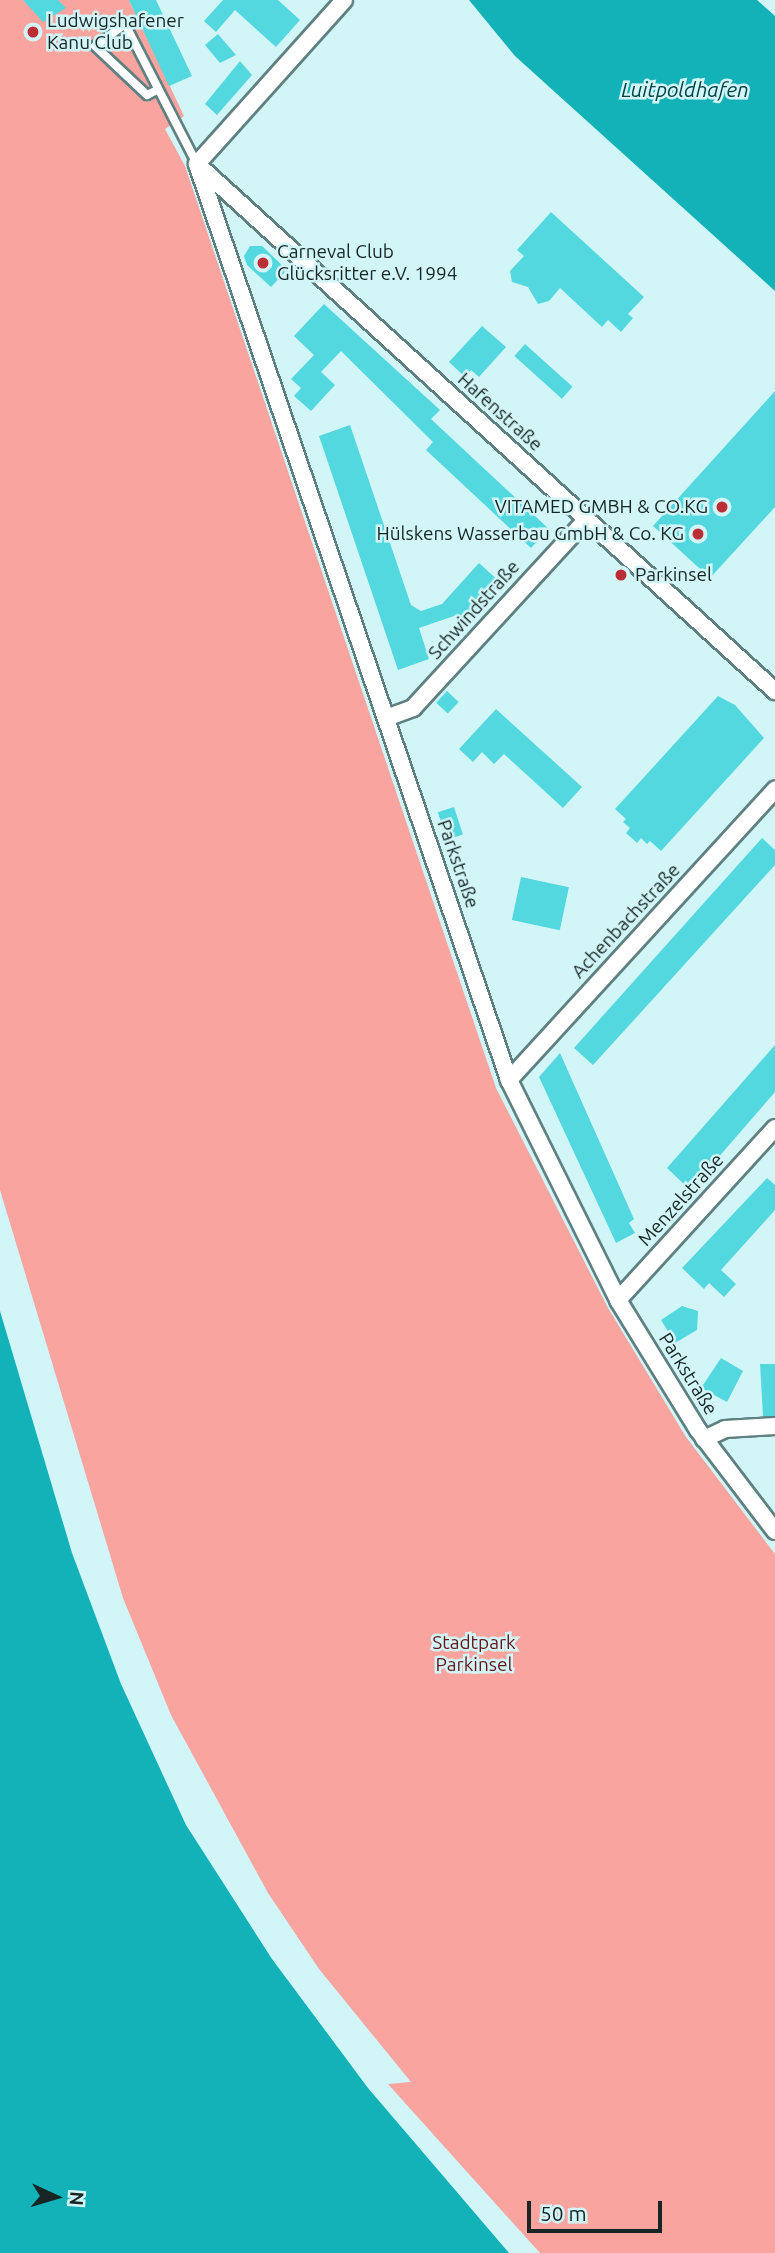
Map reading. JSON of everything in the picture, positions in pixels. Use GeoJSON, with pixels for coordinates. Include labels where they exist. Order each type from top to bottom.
{"type":"FeatureCollection","features":[{"type":"Feature","properties":{"kind":"street"},"geometry":{"type":"LineString","coordinates":[[197,163],[344,0]]}},
{"type":"Feature","properties":{"kind":"street","name":"Hafenstraße"},"geometry":{"type":"LineString","coordinates":[[197,163],[775,691]]}},
{"type":"Feature","properties":{"kind":"street","name":"Parkstraße"},"geometry":{"type":"LineString","coordinates":[[197,163],[509,1080],[618,1300],[704,1439],[775,1531]]}},
{"type":"Feature","properties":{"kind":"street","name":"Schwindstraße"},"geometry":{"type":"LineString","coordinates":[[386,718],[413,708],[586,520]]}},
{"type":"Feature","properties":{"kind":"street","name":"Achenbachstraße"},"geometry":{"type":"LineString","coordinates":[[509,1080],[775,790]]}},
{"type":"Feature","properties":{"kind":"street","name":"Menzelstraße"},"geometry":{"type":"LineString","coordinates":[[618,1300],[775,1128]]}},
{"type":"Feature","properties":{"kind":"street"},"geometry":{"type":"LineString","coordinates":[[704,1439],[725,1429],[775,1426]]}},
{"type":"Feature","properties":{"kind":"lane"},"geometry":{"type":"LineString","coordinates":[[157,90],[147,95],[95,46],[124,24],[197,163]]}},
{"type":"Feature","properties":{"kind":"green space","name":"Stadtpark Parkinsel"},"geometry":{"type":"Polygon","coordinates":[[[0,0],[129,0],[184,116],[165,129],[185,166],[496,1088],[608,1308],[686,1437],[775,1554],[775,2253],[540,2253],[388,2084],[411,2082],[319,1969],[268,1893],[171,1715],[123,1598],[0,1190],[0,0]]]}},
{"type":"Feature","properties":{"kind":"water","name":"Luitpoldhafen"},"geometry":{"type":"Polygon","coordinates":[[[469,0],[757,0],[775,16],[775,291],[515,56],[469,0]]]}},
{"type":"Feature","properties":{"kind":"water"},"geometry":{"type":"Polygon","coordinates":[[[0,1311],[72,1553],[121,1684],[186,1825],[272,1959],[368,2088],[509,2253],[0,2253],[0,1311]]]}},
{"type":"Feature","properties":{"kind":"building"},"geometry":{"type":"Polygon","coordinates":[[[23,0],[58,0],[66,8],[43,22],[23,0]]]}},
{"type":"Feature","properties":{"kind":"building"},"geometry":{"type":"Polygon","coordinates":[[[129,0],[156,0],[192,76],[169,86],[129,0]]]}},
{"type":"Feature","properties":{"kind":"building"},"geometry":{"type":"Polygon","coordinates":[[[223,0],[278,0],[300,20],[276,47],[235,10],[216,32],[204,21],[223,0]]]}},
{"type":"Feature","properties":{"kind":"building"},"geometry":{"type":"Polygon","coordinates":[[[218,34],[236,55],[220,63],[205,45],[218,34]]]}},
{"type":"Feature","properties":{"kind":"building"},"geometry":{"type":"Polygon","coordinates":[[[240,61],[252,75],[217,115],[205,104],[240,61]]]}},
{"type":"Feature","properties":{"kind":"building"},"geometry":{"type":"Polygon","coordinates":[[[551,212],[644,297],[628,314],[633,318],[621,332],[608,320],[602,327],[560,288],[549,301],[538,304],[528,287],[512,282],[510,271],[524,256],[517,250],[551,212]]]}},
{"type":"Feature","properties":{"kind":"building"},"geometry":{"type":"Polygon","coordinates":[[[250,246],[262,246],[287,270],[271,287],[247,265],[244,256],[250,246]]]}},
{"type":"Feature","properties":{"kind":"building"},"geometry":{"type":"Polygon","coordinates":[[[324,304],[440,410],[431,419],[549,529],[531,548],[426,450],[433,442],[341,351],[321,372],[335,385],[311,411],[294,396],[301,388],[291,379],[314,355],[294,336],[324,304]]]}},
{"type":"Feature","properties":{"kind":"building"},"geometry":{"type":"Polygon","coordinates":[[[482,326],[506,347],[479,377],[471,370],[465,377],[449,362],[482,326]]]}},
{"type":"Feature","properties":{"kind":"building"},"geometry":{"type":"Polygon","coordinates":[[[525,344],[573,387],[562,399],[514,356],[525,344]]]}},
{"type":"Feature","properties":{"kind":"building"},"geometry":{"type":"Polygon","coordinates":[[[775,391],[775,507],[710,578],[653,526],[775,391]]]}},
{"type":"Feature","properties":{"kind":"building"},"geometry":{"type":"Polygon","coordinates":[[[350,425],[411,605],[421,611],[442,604],[479,563],[501,583],[465,622],[457,615],[419,628],[429,659],[398,670],[319,436],[350,425]]]}},
{"type":"Feature","properties":{"kind":"building"},"geometry":{"type":"Polygon","coordinates":[[[447,691],[459,702],[448,714],[436,703],[447,691]]]}},
{"type":"Feature","properties":{"kind":"building"},"geometry":{"type":"Polygon","coordinates":[[[718,696],[735,705],[764,738],[661,851],[650,841],[647,844],[641,838],[637,843],[626,833],[630,828],[623,822],[626,819],[615,809],[718,696]]]}},
{"type":"Feature","properties":{"kind":"building"},"geometry":{"type":"Polygon","coordinates":[[[496,709],[582,787],[563,808],[504,754],[494,764],[482,752],[473,762],[459,749],[496,709]]]}},
{"type":"Feature","properties":{"kind":"building"},"geometry":{"type":"Polygon","coordinates":[[[454,807],[463,835],[447,840],[438,812],[454,807]]]}},
{"type":"Feature","properties":{"kind":"building"},"geometry":{"type":"Polygon","coordinates":[[[762,838],[775,850],[775,865],[593,1065],[574,1048],[762,838]]]}},
{"type":"Feature","properties":{"kind":"building"},"geometry":{"type":"Polygon","coordinates":[[[521,877],[569,887],[560,930],[512,920],[521,877]]]}},
{"type":"Feature","properties":{"kind":"building"},"geometry":{"type":"Polygon","coordinates":[[[775,1045],[775,1092],[690,1190],[667,1168],[775,1045]]]}},
{"type":"Feature","properties":{"kind":"building"},"geometry":{"type":"Polygon","coordinates":[[[560,1053],[634,1219],[629,1223],[635,1233],[616,1243],[539,1077],[560,1053]]]}},
{"type":"Feature","properties":{"kind":"building"},"geometry":{"type":"Polygon","coordinates":[[[767,1178],[775,1185],[775,1210],[721,1270],[736,1284],[724,1297],[709,1283],[704,1289],[682,1268],[767,1178]]]}},
{"type":"Feature","properties":{"kind":"building"},"geometry":{"type":"Polygon","coordinates":[[[682,1306],[698,1311],[697,1330],[675,1343],[661,1320],[682,1306]]]}},
{"type":"Feature","properties":{"kind":"building"},"geometry":{"type":"Polygon","coordinates":[[[721,1358],[743,1371],[727,1402],[701,1388],[721,1358]]]}},
{"type":"Feature","properties":{"kind":"building"},"geometry":{"type":"Polygon","coordinates":[[[760,1364],[775,1364],[775,1416],[763,1416],[760,1364]]]}},
{"type":"Feature","properties":{"kind":"place","name":"Ludwigshafener Kanu Club"},"geometry":{"type":"Point","coordinates":[33,32]}},
{"type":"Feature","properties":{"kind":"place","name":"Carneval Club Glücksritter e.V. 1994"},"geometry":{"type":"Point","coordinates":[263,263]}},
{"type":"Feature","properties":{"kind":"place","name":"VITAMED GMBH & CO.KG"},"geometry":{"type":"Point","coordinates":[722,507]}},
{"type":"Feature","properties":{"kind":"place","name":"Hülskens Wasserbau GmbH & Co. KG"},"geometry":{"type":"Point","coordinates":[698,534]}},
{"type":"Feature","properties":{"kind":"place","name":"Parkinsel"},"geometry":{"type":"Point","coordinates":[621,575]}}]}
